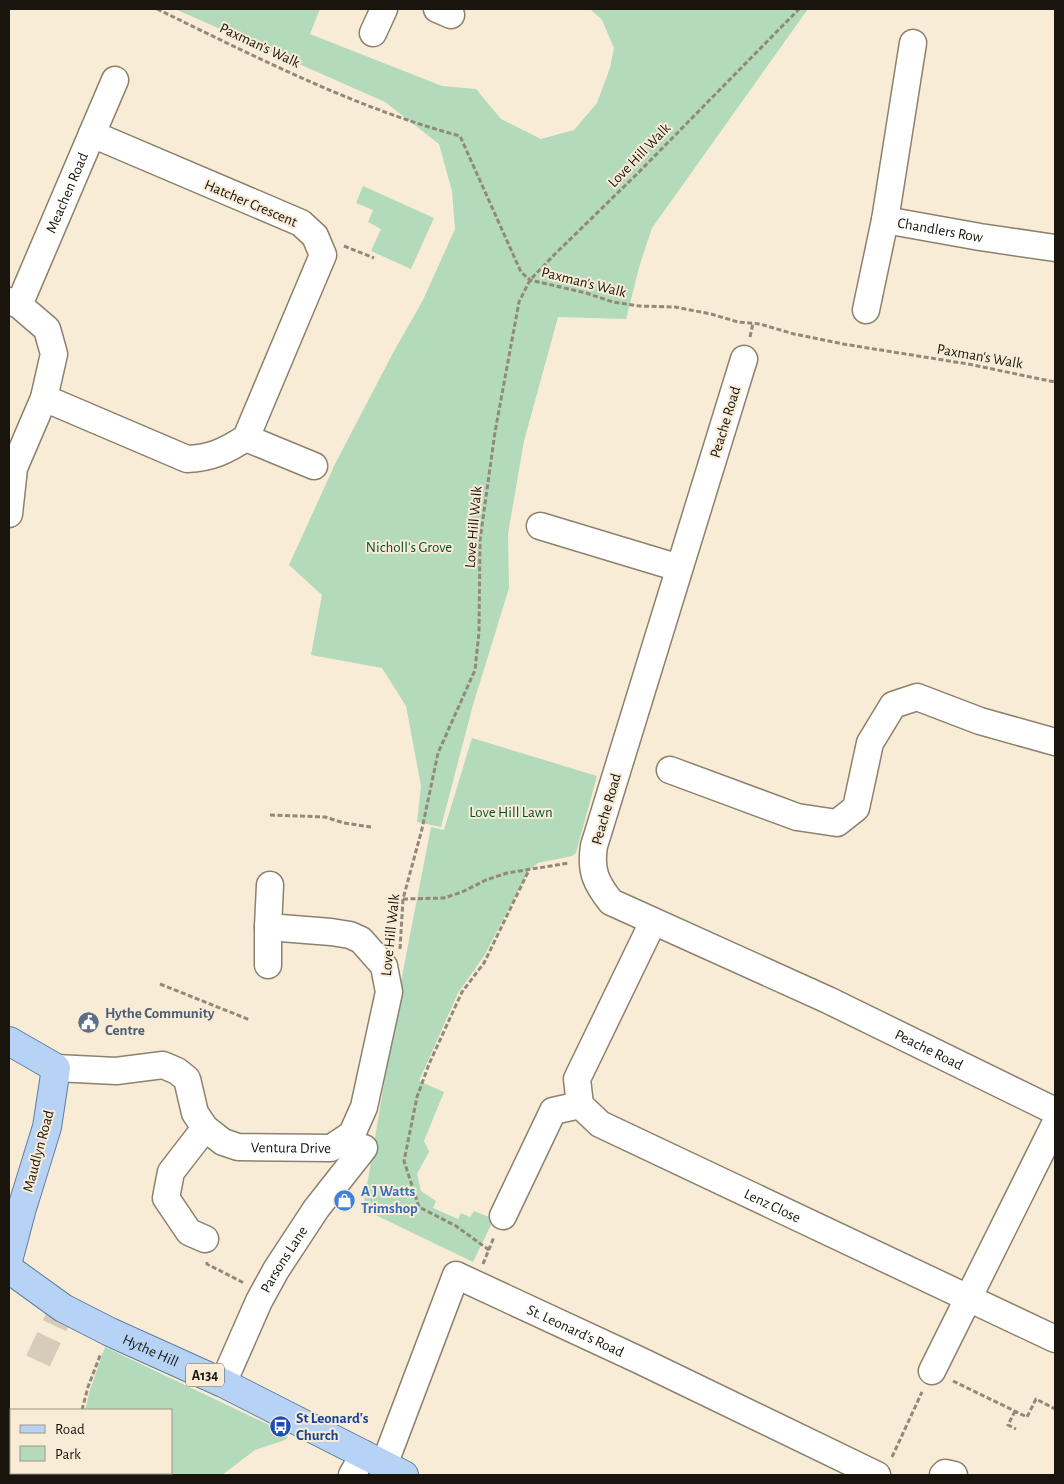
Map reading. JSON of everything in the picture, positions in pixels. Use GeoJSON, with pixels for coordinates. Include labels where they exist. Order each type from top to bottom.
{"type":"FeatureCollection","features":[{"type":"Feature","properties":{"kind":"main road"},"geometry":{"type":"LineString","coordinates":[[9,1041],[56,1068]]}},
{"type":"Feature","properties":{"kind":"main road","name":"Maudlyn Road"},"geometry":{"type":"LineString","coordinates":[[9,1257],[47,1127],[56,1068]]}},
{"type":"Feature","properties":{"kind":"main road","name":"Hythe Hill"},"geometry":{"type":"LineString","coordinates":[[9,1269],[63,1308],[110,1332],[223,1383],[376,1467]]}},
{"type":"Feature","properties":{"kind":"street"},"geometry":{"type":"LineString","coordinates":[[373,34],[384,9]]}},
{"type":"Feature","properties":{"kind":"street"},"geometry":{"type":"LineString","coordinates":[[885,220],[913,42]]}},
{"type":"Feature","properties":{"kind":"street","name":"Meachen Road"},"geometry":{"type":"LineString","coordinates":[[14,303],[116,80]]}},
{"type":"Feature","properties":{"kind":"street","name":"Hatcher Crescent"},"geometry":{"type":"LineString","coordinates":[[92,134],[301,223],[315,236],[322,255],[246,438]]}},
{"type":"Feature","properties":{"kind":"street","name":"Chandlers Row"},"geometry":{"type":"LineString","coordinates":[[866,310],[885,220],[1055,248]]}},
{"type":"Feature","properties":{"kind":"street"},"geometry":{"type":"LineString","coordinates":[[9,514],[14,468],[44,398],[54,354],[47,329],[14,303]]}},
{"type":"Feature","properties":{"kind":"street","name":"Peache Road"},"geometry":{"type":"LineString","coordinates":[[744,359],[594,846],[592,860],[599,885],[611,902],[828,1000],[1055,1111]]}},
{"type":"Feature","properties":{"kind":"street"},"geometry":{"type":"LineString","coordinates":[[44,398],[187,459],[206,458],[228,449],[246,438],[314,466]]}},
{"type":"Feature","properties":{"kind":"street"},"geometry":{"type":"LineString","coordinates":[[540,526],[679,568]]}},
{"type":"Feature","properties":{"kind":"street"},"geometry":{"type":"LineString","coordinates":[[670,770],[797,817],[837,823],[856,808],[870,743],[893,704],[917,697],[980,721],[1055,742]]}},
{"type":"Feature","properties":{"kind":"street"},"geometry":{"type":"LineString","coordinates":[[268,965],[270,885]]}},
{"type":"Feature","properties":{"kind":"street"},"geometry":{"type":"LineString","coordinates":[[503,1216],[553,1111],[580,1105],[577,1079],[654,922]]}},
{"type":"Feature","properties":{"kind":"street","name":"Ventura Drive"},"geometry":{"type":"LineString","coordinates":[[56,1068],[116,1071],[163,1065],[187,1079],[196,1112],[206,1128],[223,1142],[238,1147],[331,1148],[352,1134],[364,1107],[389,992],[384,966],[361,940],[350,935],[268,927]]}},
{"type":"Feature","properties":{"kind":"street","name":"Lenz Close"},"geometry":{"type":"LineString","coordinates":[[580,1105],[600,1124],[1055,1339]]}},
{"type":"Feature","properties":{"kind":"street"},"geometry":{"type":"LineString","coordinates":[[932,1371],[1055,1124]]}},
{"type":"Feature","properties":{"kind":"street"},"geometry":{"type":"LineString","coordinates":[[205,1238],[189,1232],[166,1198],[171,1172],[206,1128]]}},
{"type":"Feature","properties":{"kind":"street","name":"Parsons Lane"},"geometry":{"type":"LineString","coordinates":[[223,1383],[259,1301],[276,1270],[316,1209],[364,1148]]}},
{"type":"Feature","properties":{"kind":"street","name":"St. Leonard's Road"},"geometry":{"type":"LineString","coordinates":[[376,1467],[456,1275],[639,1360],[884,1467]]}},
{"type":"Feature","properties":{"kind":"street"},"geometry":{"type":"LineString","coordinates":[[943,1475],[945,1473],[954,1475]]}},
{"type":"Feature","properties":{"kind":"path","name":"Paxman's Walk"},"geometry":{"type":"LineString","coordinates":[[156,9],[332,90],[428,127],[460,136],[521,272],[530,280],[586,293],[613,302],[640,306],[676,307],[738,322],[760,324],[794,334],[843,344],[968,364],[1055,382]]}},
{"type":"Feature","properties":{"kind":"path","name":"Love Hill Walk"},"geometry":{"type":"LineString","coordinates":[[399,954],[403,898],[422,829],[438,753],[475,670],[479,632],[480,540],[495,432],[519,302],[530,280],[799,9]]}},
{"type":"Feature","properties":{"kind":"path"},"geometry":{"type":"LineString","coordinates":[[270,814],[325,817],[344,823],[371,827]]}},
{"type":"Feature","properties":{"kind":"path"},"geometry":{"type":"LineString","coordinates":[[403,898],[444,898],[507,873],[592,860]]}},
{"type":"Feature","properties":{"kind":"path"},"geometry":{"type":"LineString","coordinates":[[489,1250],[456,1226],[418,1207],[404,1161],[417,1097],[429,1064],[462,992],[484,963],[529,870]]}},
{"type":"Feature","properties":{"kind":"path"},"geometry":{"type":"LineString","coordinates":[[160,984],[250,1020]]}},
{"type":"Feature","properties":{"kind":"path"},"geometry":{"type":"LineString","coordinates":[[475,1283],[503,1216]]}},
{"type":"Feature","properties":{"kind":"path"},"geometry":{"type":"LineString","coordinates":[[205,1238],[207,1264],[249,1285],[259,1301]]}},
{"type":"Feature","properties":{"kind":"path"},"geometry":{"type":"LineString","coordinates":[[82,1409],[88,1387],[110,1332]]}},
{"type":"Feature","properties":{"kind":"path"},"geometry":{"type":"LineString","coordinates":[[884,1467],[932,1371],[1027,1417],[1036,1399],[1055,1409]]}},
{"type":"Feature","properties":{"kind":"path"},"geometry":{"type":"LineString","coordinates":[[1015,1411],[1008,1426],[1016,1429]]}},
{"type":"Feature","properties":{"kind":"green space","name":"Nicholl's Grove"},"geometry":{"type":"Polygon","coordinates":[[[175,9],[320,9],[310,34],[442,86],[476,89],[501,119],[541,139],[574,130],[597,103],[610,68],[614,48],[602,20],[590,9],[808,9],[652,228],[640,264],[626,319],[558,317],[524,441],[508,534],[509,588],[473,705],[441,827],[417,822],[421,786],[406,706],[382,668],[311,655],[322,595],[289,565],[335,464],[423,300],[455,229],[452,191],[439,144],[385,102],[175,9]]]}},
{"type":"Feature","properties":{"kind":"green space"},"geometry":{"type":"Polygon","coordinates":[[[363,186],[434,218],[411,269],[371,251],[381,229],[368,222],[373,210],[356,203],[363,186]]]}},
{"type":"Feature","properties":{"kind":"green space","name":"Love Hill Lawn"},"geometry":{"type":"Polygon","coordinates":[[[472,738],[597,776],[576,853],[572,856],[538,863],[529,870],[484,956],[458,993],[419,1081],[444,1092],[424,1141],[429,1152],[417,1174],[421,1191],[436,1201],[433,1208],[458,1219],[461,1213],[470,1217],[474,1211],[494,1219],[473,1262],[363,1209],[403,971],[431,827],[444,830],[472,738]]]}},
{"type":"Feature","properties":{"kind":"green space"},"geometry":{"type":"Polygon","coordinates":[[[105,1347],[267,1424],[288,1437],[285,1440],[255,1450],[222,1475],[80,1475],[172,1474],[172,1409],[85,1409],[105,1347]]]}},
{"type":"Feature","properties":{"kind":"tunnel"},"geometry":{"type":"LineString","coordinates":[[38,1361],[63,1308]]}},
{"type":"Feature","properties":{"kind":"place","name":"Hythe Community Centre"},"geometry":{"type":"Point","coordinates":[89,1022]}},
{"type":"Feature","properties":{"kind":"place","name":"A J Watts Trimshop"},"geometry":{"type":"Point","coordinates":[345,1200]}},
{"type":"Feature","properties":{"kind":"place","name":"St Leonard's Church"},"geometry":{"type":"Point","coordinates":[280,1427]}}]}
